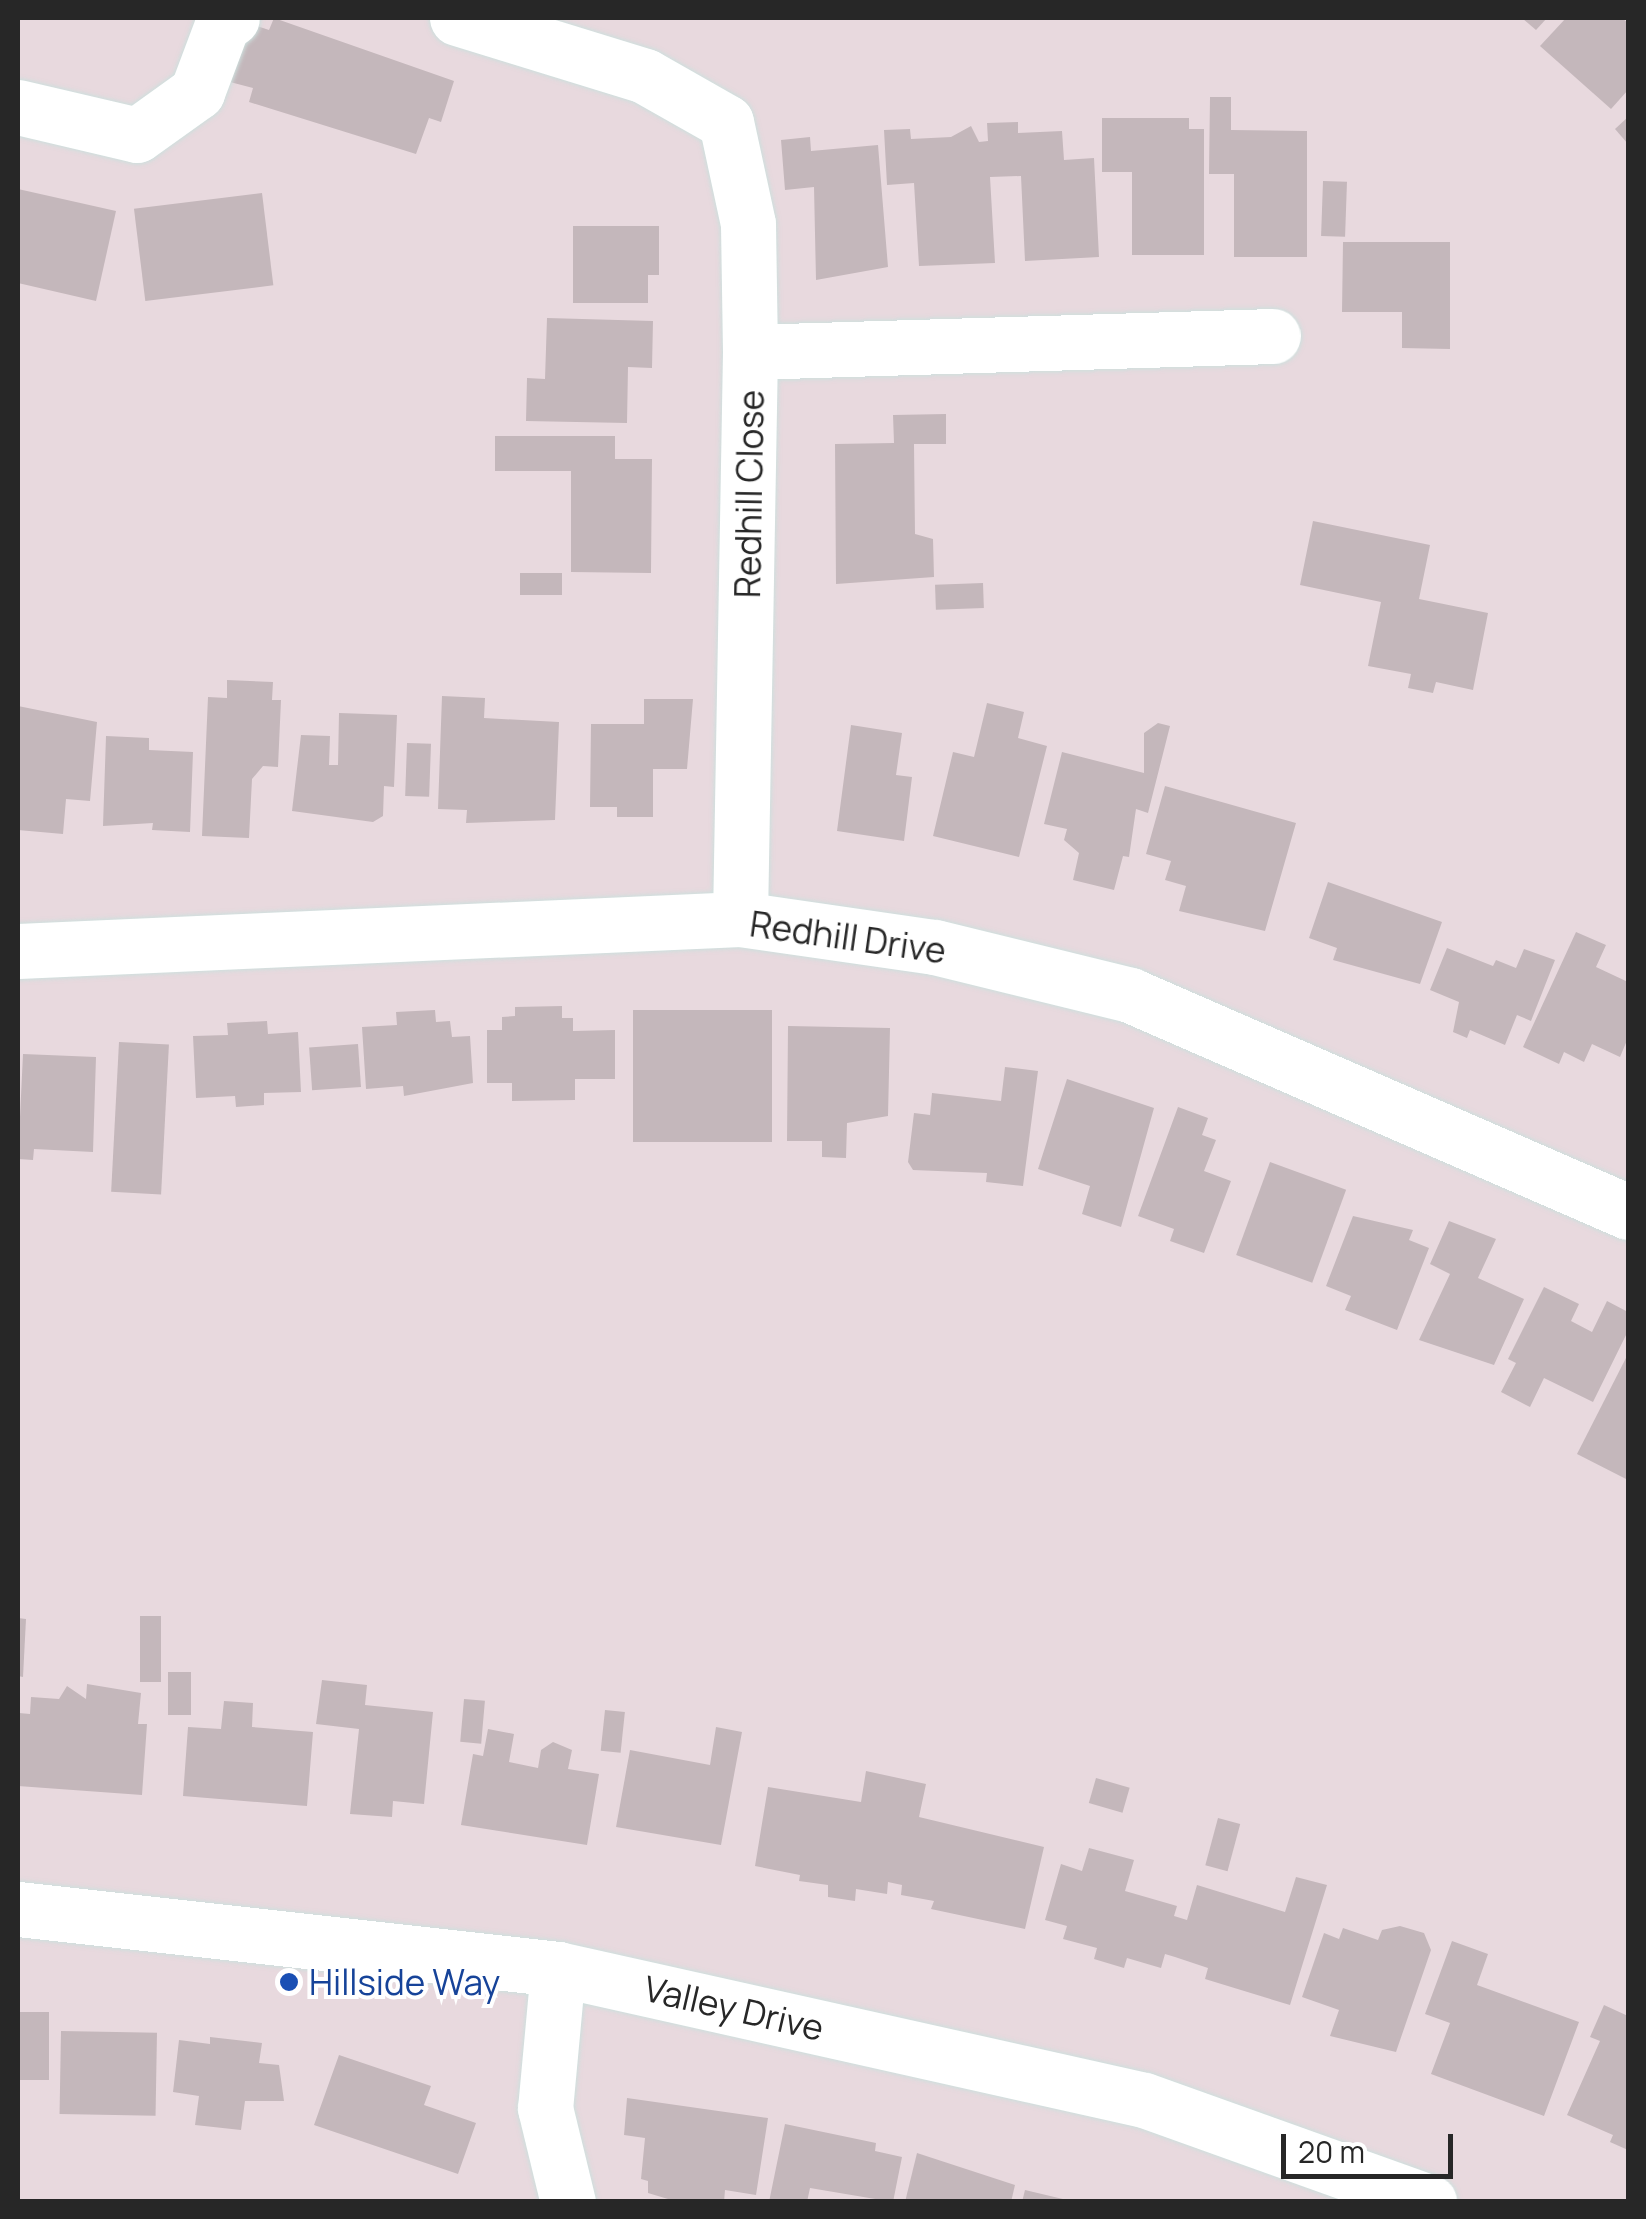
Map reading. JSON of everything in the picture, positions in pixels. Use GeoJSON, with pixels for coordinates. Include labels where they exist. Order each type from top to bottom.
{"type":"FeatureCollection","features":[{"type":"Feature","properties":{"kind":"street"},"geometry":{"type":"LineString","coordinates":[[18,107],[137,135],[197,92],[222,25],[232,18]]}},
{"type":"Feature","properties":{"kind":"street"},"geometry":{"type":"LineString","coordinates":[[457,18],[645,76],[726,122],[748,224],[750,352]]}},
{"type":"Feature","properties":{"kind":"street","name":"Redhill Close"},"geometry":{"type":"LineString","coordinates":[[740,919],[750,352],[1273,336]]}},
{"type":"Feature","properties":{"kind":"street","name":"Redhill Drive"},"geometry":{"type":"LineString","coordinates":[[18,951],[740,919],[935,947],[1130,995],[1510,1155],[1628,1212]]}},
{"type":"Feature","properties":{"kind":"street","name":"Valley Drive"},"geometry":{"type":"LineString","coordinates":[[18,1910],[558,1968],[1144,2100],[1430,2202]]}},
{"type":"Feature","properties":{"kind":"street"},"geometry":{"type":"LineString","coordinates":[[558,1968],[545,2108],[568,2202]]}},
{"type":"Feature","properties":{"kind":"building"},"geometry":{"type":"Polygon","coordinates":[[[274,18],[454,81],[441,122],[429,118],[416,154],[249,102],[253,88],[230,82],[248,23],[269,30],[274,18]]]}},
{"type":"Feature","properties":{"kind":"building"},"geometry":{"type":"Polygon","coordinates":[[[1522,18],[1547,18],[1536,30],[1522,18]]]}},
{"type":"Feature","properties":{"kind":"building"},"geometry":{"type":"Polygon","coordinates":[[[1566,18],[1622,18],[1628,23],[1628,90],[1611,109],[1540,46],[1566,18]]]}},
{"type":"Feature","properties":{"kind":"building"},"geometry":{"type":"Polygon","coordinates":[[[1210,97],[1231,97],[1231,130],[1307,131],[1307,257],[1234,257],[1234,174],[1209,174],[1210,97]]]}},
{"type":"Feature","properties":{"kind":"building"},"geometry":{"type":"Polygon","coordinates":[[[1628,117],[1628,144],[1615,129],[1628,117]]]}},
{"type":"Feature","properties":{"kind":"building"},"geometry":{"type":"Polygon","coordinates":[[[1102,118],[1189,118],[1189,129],[1204,129],[1204,255],[1132,255],[1132,172],[1102,172],[1102,118]]]}},
{"type":"Feature","properties":{"kind":"building"},"geometry":{"type":"Polygon","coordinates":[[[1018,122],[1018,133],[1062,131],[1064,160],[1094,158],[1099,257],[1025,261],[1021,176],[990,177],[995,263],[919,266],[914,183],[887,185],[884,130],[910,129],[911,139],[951,137],[971,126],[979,142],[988,141],[987,123],[1018,122]]]}},
{"type":"Feature","properties":{"kind":"building"},"geometry":{"type":"Polygon","coordinates":[[[810,137],[811,151],[878,145],[888,267],[816,280],[814,187],[785,190],[781,140],[810,137]]]}},
{"type":"Feature","properties":{"kind":"building"},"geometry":{"type":"Polygon","coordinates":[[[1323,181],[1347,182],[1345,237],[1321,236],[1323,181]]]}},
{"type":"Feature","properties":{"kind":"building"},"geometry":{"type":"Polygon","coordinates":[[[18,189],[116,211],[96,301],[18,283],[18,189]]]}},
{"type":"Feature","properties":{"kind":"building"},"geometry":{"type":"Polygon","coordinates":[[[262,193],[273,285],[145,301],[134,209],[262,193]]]}},
{"type":"Feature","properties":{"kind":"building"},"geometry":{"type":"Polygon","coordinates":[[[573,226],[659,226],[659,275],[648,275],[648,303],[573,303],[573,226]]]}},
{"type":"Feature","properties":{"kind":"building"},"geometry":{"type":"Polygon","coordinates":[[[1343,242],[1450,242],[1450,349],[1402,348],[1402,312],[1342,312],[1343,242]]]}},
{"type":"Feature","properties":{"kind":"building"},"geometry":{"type":"Polygon","coordinates":[[[547,318],[653,321],[652,368],[628,367],[627,423],[526,421],[527,378],[545,379],[547,318]]]}},
{"type":"Feature","properties":{"kind":"building"},"geometry":{"type":"Polygon","coordinates":[[[946,414],[946,444],[914,444],[915,534],[933,539],[934,577],[836,584],[835,444],[894,443],[893,415],[946,414]]]}},
{"type":"Feature","properties":{"kind":"building"},"geometry":{"type":"Polygon","coordinates":[[[495,436],[615,436],[615,459],[652,459],[651,573],[571,572],[571,471],[495,471],[495,436]]]}},
{"type":"Feature","properties":{"kind":"building"},"geometry":{"type":"Polygon","coordinates":[[[1313,521],[1430,545],[1419,599],[1488,613],[1473,690],[1436,682],[1433,693],[1408,688],[1411,674],[1368,666],[1381,602],[1300,585],[1313,521]]]}},
{"type":"Feature","properties":{"kind":"building"},"geometry":{"type":"Polygon","coordinates":[[[520,573],[562,573],[562,595],[520,595],[520,573]]]}},
{"type":"Feature","properties":{"kind":"building"},"geometry":{"type":"Polygon","coordinates":[[[983,583],[984,608],[936,610],[935,585],[983,583]]]}},
{"type":"Feature","properties":{"kind":"building"},"geometry":{"type":"Polygon","coordinates":[[[227,680],[273,682],[272,700],[281,700],[278,767],[263,766],[252,779],[249,838],[202,836],[208,697],[227,698],[227,680]]]}},
{"type":"Feature","properties":{"kind":"building"},"geometry":{"type":"Polygon","coordinates":[[[442,696],[485,698],[484,718],[559,722],[555,820],[466,823],[467,810],[438,809],[442,696]]]}},
{"type":"Feature","properties":{"kind":"building"},"geometry":{"type":"Polygon","coordinates":[[[644,699],[693,699],[687,769],[653,769],[653,817],[617,817],[617,807],[590,807],[591,724],[644,724],[644,699]]]}},
{"type":"Feature","properties":{"kind":"building"},"geometry":{"type":"Polygon","coordinates":[[[987,703],[1024,712],[1018,738],[1047,746],[1019,857],[933,836],[953,752],[974,757],[987,703]]]}},
{"type":"Feature","properties":{"kind":"building"},"geometry":{"type":"Polygon","coordinates":[[[18,706],[97,722],[90,801],[66,799],[63,834],[18,830],[18,706]]]}},
{"type":"Feature","properties":{"kind":"building"},"geometry":{"type":"Polygon","coordinates":[[[339,713],[397,715],[394,787],[384,786],[383,816],[373,822],[292,811],[301,735],[330,736],[329,765],[338,765],[339,713]]]}},
{"type":"Feature","properties":{"kind":"building"},"geometry":{"type":"Polygon","coordinates":[[[1158,723],[1170,726],[1148,813],[1136,809],[1129,857],[1123,856],[1114,890],[1073,880],[1079,853],[1064,840],[1067,829],[1044,824],[1062,752],[1144,773],[1144,733],[1158,723]]]}},
{"type":"Feature","properties":{"kind":"building"},"geometry":{"type":"Polygon","coordinates":[[[851,725],[902,733],[896,775],[912,777],[904,841],[837,831],[851,725]]]}},
{"type":"Feature","properties":{"kind":"building"},"geometry":{"type":"Polygon","coordinates":[[[106,736],[149,738],[149,750],[193,752],[190,832],[152,830],[153,823],[103,826],[106,736]]]}},
{"type":"Feature","properties":{"kind":"building"},"geometry":{"type":"Polygon","coordinates":[[[407,743],[431,744],[429,797],[405,796],[407,743]]]}},
{"type":"Feature","properties":{"kind":"building"},"geometry":{"type":"Polygon","coordinates":[[[1165,786],[1296,823],[1265,931],[1179,911],[1186,886],[1165,880],[1171,861],[1146,854],[1165,786]]]}},
{"type":"Feature","properties":{"kind":"building"},"geometry":{"type":"Polygon","coordinates":[[[1328,882],[1442,922],[1420,984],[1333,960],[1337,948],[1309,938],[1328,882]]]}},
{"type":"Feature","properties":{"kind":"building"},"geometry":{"type":"Polygon","coordinates":[[[1576,932],[1606,945],[1596,967],[1628,982],[1628,1038],[1620,1057],[1592,1044],[1584,1062],[1564,1052],[1559,1064],[1523,1047],[1576,932]]]}},
{"type":"Feature","properties":{"kind":"building"},"geometry":{"type":"Polygon","coordinates":[[[1447,948],[1493,966],[1496,960],[1516,968],[1524,949],[1555,960],[1531,1021],[1517,1015],[1505,1045],[1470,1030],[1467,1038],[1453,1032],[1459,1002],[1430,990],[1447,948]]]}},
{"type":"Feature","properties":{"kind":"building"},"geometry":{"type":"Polygon","coordinates":[[[562,1006],[562,1018],[573,1018],[573,1031],[615,1030],[615,1079],[575,1079],[575,1100],[512,1101],[512,1083],[487,1083],[487,1030],[502,1030],[502,1017],[515,1016],[515,1007],[562,1006]]]}},
{"type":"Feature","properties":{"kind":"building"},"geometry":{"type":"Polygon","coordinates":[[[435,1010],[436,1022],[450,1021],[452,1037],[470,1036],[473,1083],[404,1096],[403,1086],[366,1089],[362,1027],[397,1025],[396,1012],[435,1010]]]}},
{"type":"Feature","properties":{"kind":"building"},"geometry":{"type":"Polygon","coordinates":[[[633,1010],[772,1010],[772,1142],[633,1142],[633,1010]]]}},
{"type":"Feature","properties":{"kind":"building"},"geometry":{"type":"Polygon","coordinates":[[[267,1021],[268,1034],[298,1032],[301,1092],[264,1093],[264,1105],[236,1107],[235,1096],[196,1098],[193,1036],[228,1035],[227,1023],[267,1021]]]}},
{"type":"Feature","properties":{"kind":"building"},"geometry":{"type":"Polygon","coordinates":[[[788,1026],[890,1028],[888,1116],[847,1123],[846,1158],[822,1157],[822,1141],[787,1141],[788,1026]]]}},
{"type":"Feature","properties":{"kind":"building"},"geometry":{"type":"Polygon","coordinates":[[[119,1042],[169,1045],[161,1194],[111,1192],[119,1042]]]}},
{"type":"Feature","properties":{"kind":"building"},"geometry":{"type":"Polygon","coordinates":[[[358,1044],[361,1087],[312,1090],[309,1047],[358,1044]]]}},
{"type":"Feature","properties":{"kind":"building"},"geometry":{"type":"Polygon","coordinates":[[[23,1054],[96,1057],[93,1152],[34,1149],[33,1160],[18,1159],[23,1054]]]}},
{"type":"Feature","properties":{"kind":"building"},"geometry":{"type":"Polygon","coordinates":[[[1005,1067],[1038,1071],[1023,1186],[986,1182],[987,1173],[913,1170],[908,1162],[914,1113],[930,1115],[932,1093],[1001,1101],[1005,1067]]]}},
{"type":"Feature","properties":{"kind":"building"},"geometry":{"type":"Polygon","coordinates":[[[1067,1079],[1154,1108],[1121,1227],[1082,1214],[1090,1186],[1038,1169],[1067,1079]]]}},
{"type":"Feature","properties":{"kind":"building"},"geometry":{"type":"Polygon","coordinates":[[[1178,1107],[1208,1118],[1202,1135],[1216,1140],[1204,1171],[1231,1181],[1204,1253],[1170,1241],[1174,1229],[1138,1216],[1178,1107]]]}},
{"type":"Feature","properties":{"kind":"building"},"geometry":{"type":"Polygon","coordinates":[[[1270,1162],[1346,1190],[1312,1283],[1236,1255],[1270,1162]]]}},
{"type":"Feature","properties":{"kind":"building"},"geometry":{"type":"Polygon","coordinates":[[[1353,1216],[1413,1230],[1409,1240],[1429,1248],[1397,1330],[1345,1310],[1351,1296],[1326,1286],[1353,1216]]]}},
{"type":"Feature","properties":{"kind":"building"},"geometry":{"type":"Polygon","coordinates":[[[1449,1221],[1496,1239],[1478,1278],[1524,1299],[1494,1365],[1419,1340],[1450,1274],[1430,1264],[1449,1221]]]}},
{"type":"Feature","properties":{"kind":"building"},"geometry":{"type":"Polygon","coordinates":[[[1544,1287],[1579,1304],[1571,1321],[1592,1332],[1607,1301],[1628,1312],[1628,1331],[1593,1402],[1544,1378],[1530,1407],[1501,1392],[1516,1363],[1508,1359],[1544,1287]]]}},
{"type":"Feature","properties":{"kind":"building"},"geometry":{"type":"Polygon","coordinates":[[[1628,1354],[1628,1480],[1577,1454],[1628,1354]]]}},
{"type":"Feature","properties":{"kind":"building"},"geometry":{"type":"Polygon","coordinates":[[[140,1616],[161,1616],[161,1682],[140,1682],[140,1616]]]}},
{"type":"Feature","properties":{"kind":"building"},"geometry":{"type":"Polygon","coordinates":[[[18,1618],[26,1619],[23,1677],[18,1676],[18,1618]]]}},
{"type":"Feature","properties":{"kind":"building"},"geometry":{"type":"Polygon","coordinates":[[[168,1672],[191,1672],[191,1715],[168,1715],[168,1672]]]}},
{"type":"Feature","properties":{"kind":"building"},"geometry":{"type":"Polygon","coordinates":[[[322,1680],[367,1685],[365,1705],[433,1712],[424,1804],[393,1801],[392,1817],[350,1814],[359,1729],[316,1724],[322,1680]]]}},
{"type":"Feature","properties":{"kind":"building"},"geometry":{"type":"Polygon","coordinates":[[[87,1684],[141,1693],[138,1724],[147,1724],[142,1795],[18,1786],[19,1713],[30,1714],[31,1697],[59,1699],[67,1686],[86,1699],[87,1684]]]}},
{"type":"Feature","properties":{"kind":"building"},"geometry":{"type":"Polygon","coordinates":[[[464,1699],[485,1701],[481,1744],[460,1742],[464,1699]]]}},
{"type":"Feature","properties":{"kind":"building"},"geometry":{"type":"Polygon","coordinates":[[[224,1701],[253,1703],[252,1727],[313,1732],[307,1806],[183,1796],[188,1727],[221,1729],[224,1701]]]}},
{"type":"Feature","properties":{"kind":"building"},"geometry":{"type":"Polygon","coordinates":[[[605,1710],[625,1712],[621,1753],[601,1751],[605,1710]]]}},
{"type":"Feature","properties":{"kind":"building"},"geometry":{"type":"Polygon","coordinates":[[[716,1727],[742,1732],[721,1845],[616,1827],[630,1750],[710,1765],[716,1727]]]}},
{"type":"Feature","properties":{"kind":"building"},"geometry":{"type":"Polygon","coordinates":[[[488,1729],[514,1734],[509,1762],[538,1768],[541,1750],[553,1742],[572,1750],[568,1769],[599,1774],[587,1845],[461,1825],[473,1754],[483,1756],[488,1729]]]}},
{"type":"Feature","properties":{"kind":"building"},"geometry":{"type":"Polygon","coordinates":[[[866,1771],[926,1784],[919,1817],[1044,1847],[1025,1929],[931,1909],[934,1901],[901,1895],[902,1885],[888,1882],[887,1894],[856,1889],[855,1901],[828,1897],[828,1885],[799,1881],[800,1875],[755,1866],[768,1787],[861,1802],[866,1771]]]}},
{"type":"Feature","properties":{"kind":"building"},"geometry":{"type":"Polygon","coordinates":[[[1096,1778],[1130,1788],[1122,1813],[1089,1803],[1096,1778]]]}},
{"type":"Feature","properties":{"kind":"building"},"geometry":{"type":"Polygon","coordinates":[[[1218,1818],[1240,1824],[1228,1871],[1205,1865],[1218,1818]]]}},
{"type":"Feature","properties":{"kind":"building"},"geometry":{"type":"Polygon","coordinates":[[[1089,1848],[1134,1860],[1125,1891],[1177,1906],[1174,1916],[1187,1920],[1197,1885],[1285,1912],[1296,1877],[1327,1885],[1290,2005],[1205,1979],[1208,1968],[1165,1954],[1161,1968],[1127,1958],[1124,1968],[1094,1959],[1097,1948],[1063,1939],[1067,1926],[1045,1920],[1061,1864],[1082,1871],[1089,1848]]]}},
{"type":"Feature","properties":{"kind":"building"},"geometry":{"type":"Polygon","coordinates":[[[1400,1926],[1424,1933],[1431,1950],[1396,2052],[1330,2036],[1339,2010],[1302,1997],[1324,1933],[1339,1939],[1343,1928],[1378,1940],[1382,1930],[1400,1926]]]}},
{"type":"Feature","properties":{"kind":"building"},"geometry":{"type":"Polygon","coordinates":[[[1452,1941],[1488,1954],[1477,1985],[1579,2022],[1544,2116],[1431,2074],[1450,2023],[1425,2014],[1452,1941]]]}},
{"type":"Feature","properties":{"kind":"building"},"geometry":{"type":"Polygon","coordinates":[[[1604,2005],[1628,2016],[1628,2150],[1610,2142],[1613,2135],[1567,2115],[1600,2041],[1590,2037],[1604,2005]]]}},
{"type":"Feature","properties":{"kind":"building"},"geometry":{"type":"Polygon","coordinates":[[[18,2012],[49,2012],[49,2080],[18,2080],[18,2012]]]}},
{"type":"Feature","properties":{"kind":"building"},"geometry":{"type":"Polygon","coordinates":[[[61,2031],[157,2033],[156,2116],[60,2114],[61,2031]]]}},
{"type":"Feature","properties":{"kind":"building"},"geometry":{"type":"Polygon","coordinates":[[[210,2037],[262,2043],[259,2063],[279,2065],[284,2101],[245,2101],[241,2130],[195,2125],[199,2096],[173,2092],[179,2040],[210,2044],[210,2037]]]}},
{"type":"Feature","properties":{"kind":"building"},"geometry":{"type":"Polygon","coordinates":[[[339,2055],[431,2086],[424,2105],[476,2123],[458,2174],[314,2125],[339,2055]]]}},
{"type":"Feature","properties":{"kind":"building"},"geometry":{"type":"Polygon","coordinates":[[[627,2098],[768,2118],[756,2195],[725,2190],[724,2202],[678,2202],[648,2193],[648,2181],[641,2179],[645,2138],[624,2135],[627,2098]]]}},
{"type":"Feature","properties":{"kind":"building"},"geometry":{"type":"Polygon","coordinates":[[[785,2124],[876,2143],[875,2151],[902,2157],[893,2202],[810,2188],[807,2202],[769,2202],[785,2124]]]}},
{"type":"Feature","properties":{"kind":"building"},"geometry":{"type":"Polygon","coordinates":[[[917,2153],[1015,2185],[1011,2202],[905,2202],[917,2153]]]}},
{"type":"Feature","properties":{"kind":"building"},"geometry":{"type":"Polygon","coordinates":[[[1025,2190],[1067,2200],[1067,2202],[1022,2202],[1025,2190]]]}},
{"type":"Feature","properties":{"kind":"place","name":"Hillside Way"},"geometry":{"type":"Point","coordinates":[289,1982]}}]}
